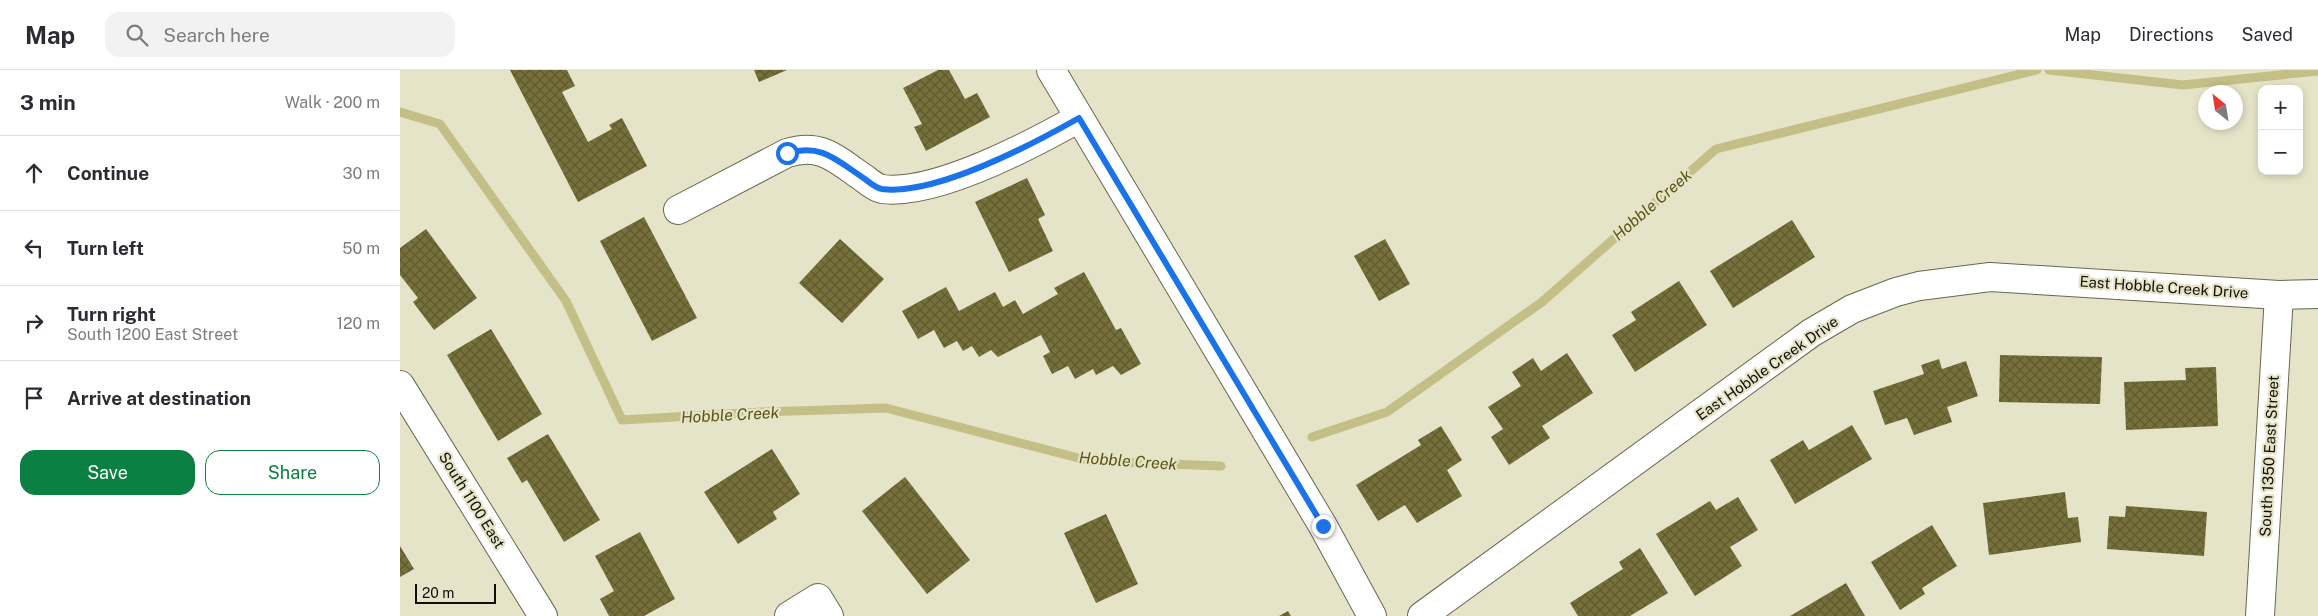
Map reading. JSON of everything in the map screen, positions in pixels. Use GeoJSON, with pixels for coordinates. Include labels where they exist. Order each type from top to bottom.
{"type":"FeatureCollection","features":[{"type":"Feature","properties":{"kind":"street"},"geometry":{"type":"LineString","coordinates":[[1051,70],[1323,526],[1372,616]]}},
{"type":"Feature","properties":{"kind":"street"},"geometry":{"type":"LineString","coordinates":[[678,210],[787,153],[799,150],[810,148],[825,152],[880,189],[899,189],[931,184],[1014,154],[1079,118]]}},
{"type":"Feature","properties":{"kind":"street","name":"East Hobble Creek Drive"},"geometry":{"type":"LineString","coordinates":[[1422,616],[1811,333],[1852,309],[1896,292],[1919,286],[1990,277],[2279,295],[2318,294]]}},
{"type":"Feature","properties":{"kind":"street","name":"South 1350 East Street"},"geometry":{"type":"LineString","coordinates":[[2260,616],[2279,295]]}},
{"type":"Feature","properties":{"kind":"street","name":"South 1100 East"},"geometry":{"type":"LineString","coordinates":[[400,385],[543,616]]}},
{"type":"Feature","properties":{"kind":"street"},"geometry":{"type":"LineString","coordinates":[[789,616],[818,598],[829,616]]}},
{"type":"Feature","properties":{"kind":"building"},"geometry":{"type":"Polygon","coordinates":[[[510,70],[567,70],[575,86],[562,92],[588,142],[612,129],[609,125],[622,118],[647,166],[578,202],[510,70]]]}},
{"type":"Feature","properties":{"kind":"building"},"geometry":{"type":"Polygon","coordinates":[[[754,70],[787,70],[759,82],[754,70]]]}},
{"type":"Feature","properties":{"kind":"building"},"geometry":{"type":"Polygon","coordinates":[[[938,70],[949,70],[965,99],[977,93],[990,117],[926,151],[914,127],[922,124],[903,88],[938,70]]]}},
{"type":"Feature","properties":{"kind":"building"},"geometry":{"type":"Polygon","coordinates":[[[1027,178],[1045,215],[1038,219],[1053,251],[1009,272],[975,202],[1027,178]]]}},
{"type":"Feature","properties":{"kind":"building"},"geometry":{"type":"Polygon","coordinates":[[[644,217],[697,318],[652,341],[600,241],[644,217]]]}},
{"type":"Feature","properties":{"kind":"building"},"geometry":{"type":"Polygon","coordinates":[[[1792,220],[1815,257],[1733,308],[1710,271],[1792,220]]]}},
{"type":"Feature","properties":{"kind":"building"},"geometry":{"type":"Polygon","coordinates":[[[426,229],[477,298],[434,330],[413,302],[418,298],[400,275],[400,248],[426,229]]]}},
{"type":"Feature","properties":{"kind":"building"},"geometry":{"type":"Polygon","coordinates":[[[840,239],[884,279],[842,323],[799,283],[840,239]]]}},
{"type":"Feature","properties":{"kind":"building"},"geometry":{"type":"Polygon","coordinates":[[[1385,239],[1410,284],[1379,301],[1354,256],[1385,239]]]}},
{"type":"Feature","properties":{"kind":"building"},"geometry":{"type":"Polygon","coordinates":[[[1084,272],[1116,330],[1121,328],[1141,364],[1121,375],[1113,366],[1096,375],[1093,369],[1075,379],[1068,366],[1052,374],[1043,356],[1050,352],[1041,335],[998,357],[991,350],[979,357],[972,346],[963,351],[957,341],[944,348],[934,330],[918,339],[902,311],[946,287],[959,311],[995,292],[1003,307],[1015,300],[1023,314],[1058,294],[1054,288],[1084,272]]]}},
{"type":"Feature","properties":{"kind":"building"},"geometry":{"type":"Polygon","coordinates":[[[1679,281],[1707,325],[1635,372],[1612,335],[1636,320],[1631,312],[1679,281]]]}},
{"type":"Feature","properties":{"kind":"building"},"geometry":{"type":"Polygon","coordinates":[[[491,329],[542,414],[498,441],[447,355],[491,329]]]}},
{"type":"Feature","properties":{"kind":"building"},"geometry":{"type":"Polygon","coordinates":[[[1567,353],[1593,393],[1542,426],[1550,438],[1509,465],[1491,437],[1503,429],[1488,407],[1521,386],[1512,372],[1533,358],[1541,371],[1567,353]]]}},
{"type":"Feature","properties":{"kind":"building"},"geometry":{"type":"Polygon","coordinates":[[[2000,355],[2102,357],[2100,404],[1999,402],[2000,355]]]}},
{"type":"Feature","properties":{"kind":"building"},"geometry":{"type":"Polygon","coordinates":[[[1939,359],[1942,369],[1966,361],[1978,396],[1947,407],[1952,422],[1914,435],[1907,418],[1885,425],[1873,391],[1924,374],[1921,365],[1939,359]]]}},
{"type":"Feature","properties":{"kind":"building"},"geometry":{"type":"Polygon","coordinates":[[[2216,367],[2218,426],[2126,430],[2124,382],[2186,380],[2185,368],[2216,367]]]}},
{"type":"Feature","properties":{"kind":"building"},"geometry":{"type":"Polygon","coordinates":[[[1852,425],[1872,459],[1795,504],[1770,460],[1803,440],[1809,450],[1852,425]]]}},
{"type":"Feature","properties":{"kind":"building"},"geometry":{"type":"Polygon","coordinates":[[[1441,426],[1462,460],[1447,470],[1462,496],[1417,523],[1405,505],[1378,521],[1356,485],[1421,445],[1418,440],[1441,426]]]}},
{"type":"Feature","properties":{"kind":"building"},"geometry":{"type":"Polygon","coordinates":[[[548,434],[600,520],[564,542],[527,480],[522,483],[507,458],[548,434]]]}},
{"type":"Feature","properties":{"kind":"building"},"geometry":{"type":"Polygon","coordinates":[[[772,449],[800,494],[773,512],[777,519],[738,544],[704,492],[772,449]]]}},
{"type":"Feature","properties":{"kind":"building"},"geometry":{"type":"Polygon","coordinates":[[[905,477],[970,560],[927,594],[862,511],[905,477]]]}},
{"type":"Feature","properties":{"kind":"building"},"geometry":{"type":"Polygon","coordinates":[[[2065,492],[2068,518],[2078,517],[2081,542],[1989,555],[1983,503],[2065,492]]]}},
{"type":"Feature","properties":{"kind":"building"},"geometry":{"type":"Polygon","coordinates":[[[1738,497],[1758,530],[1730,547],[1742,566],[1695,596],[1656,534],[1710,501],[1716,510],[1738,497]]]}},
{"type":"Feature","properties":{"kind":"building"},"geometry":{"type":"Polygon","coordinates":[[[2126,506],[2207,512],[2204,556],[2107,549],[2109,516],[2125,517],[2126,506]]]}},
{"type":"Feature","properties":{"kind":"building"},"geometry":{"type":"Polygon","coordinates":[[[1106,514],[1138,584],[1096,603],[1064,533],[1106,514]]]}},
{"type":"Feature","properties":{"kind":"building"},"geometry":{"type":"Polygon","coordinates":[[[1932,525],[1957,566],[1922,588],[1925,594],[1900,610],[1871,562],[1932,525]]]}},
{"type":"Feature","properties":{"kind":"building"},"geometry":{"type":"Polygon","coordinates":[[[640,532],[675,599],[644,616],[609,616],[600,599],[614,591],[595,556],[640,532]]]}},
{"type":"Feature","properties":{"kind":"building"},"geometry":{"type":"Polygon","coordinates":[[[400,546],[414,569],[400,577],[400,546]]]}},
{"type":"Feature","properties":{"kind":"building"},"geometry":{"type":"Polygon","coordinates":[[[1640,548],[1668,593],[1630,616],[1578,616],[1570,603],[1623,569],[1619,562],[1640,548]]]}},
{"type":"Feature","properties":{"kind":"building"},"geometry":{"type":"Polygon","coordinates":[[[1846,583],[1865,616],[1790,616],[1846,583]]]}},
{"type":"Feature","properties":{"kind":"building"},"geometry":{"type":"Polygon","coordinates":[[[1288,611],[1291,616],[1279,616],[1288,611]]]}},
{"type":"Feature","properties":{"kind":"waterway","name":"Hobble Creek"},"geometry":{"type":"LineString","coordinates":[[1312,437],[1387,412],[1542,302],[1716,149],[2037,70]]}},
{"type":"Feature","properties":{"kind":"waterway","name":"Hobble Creek"},"geometry":{"type":"LineString","coordinates":[[2049,70],[2183,85],[2318,71]]}},
{"type":"Feature","properties":{"kind":"waterway","name":"Hobble Creek"},"geometry":{"type":"LineString","coordinates":[[400,112],[440,124],[566,301],[622,420],[761,412],[886,408],[1090,461],[1221,466]]}},
{"type":"Feature","properties":{"kind":"route"},"geometry":{"type":"LineString","coordinates":[[787,153],[810,148],[825,152],[880,189],[899,189],[931,184],[1014,154],[1079,118],[1323,526]]}}]}
